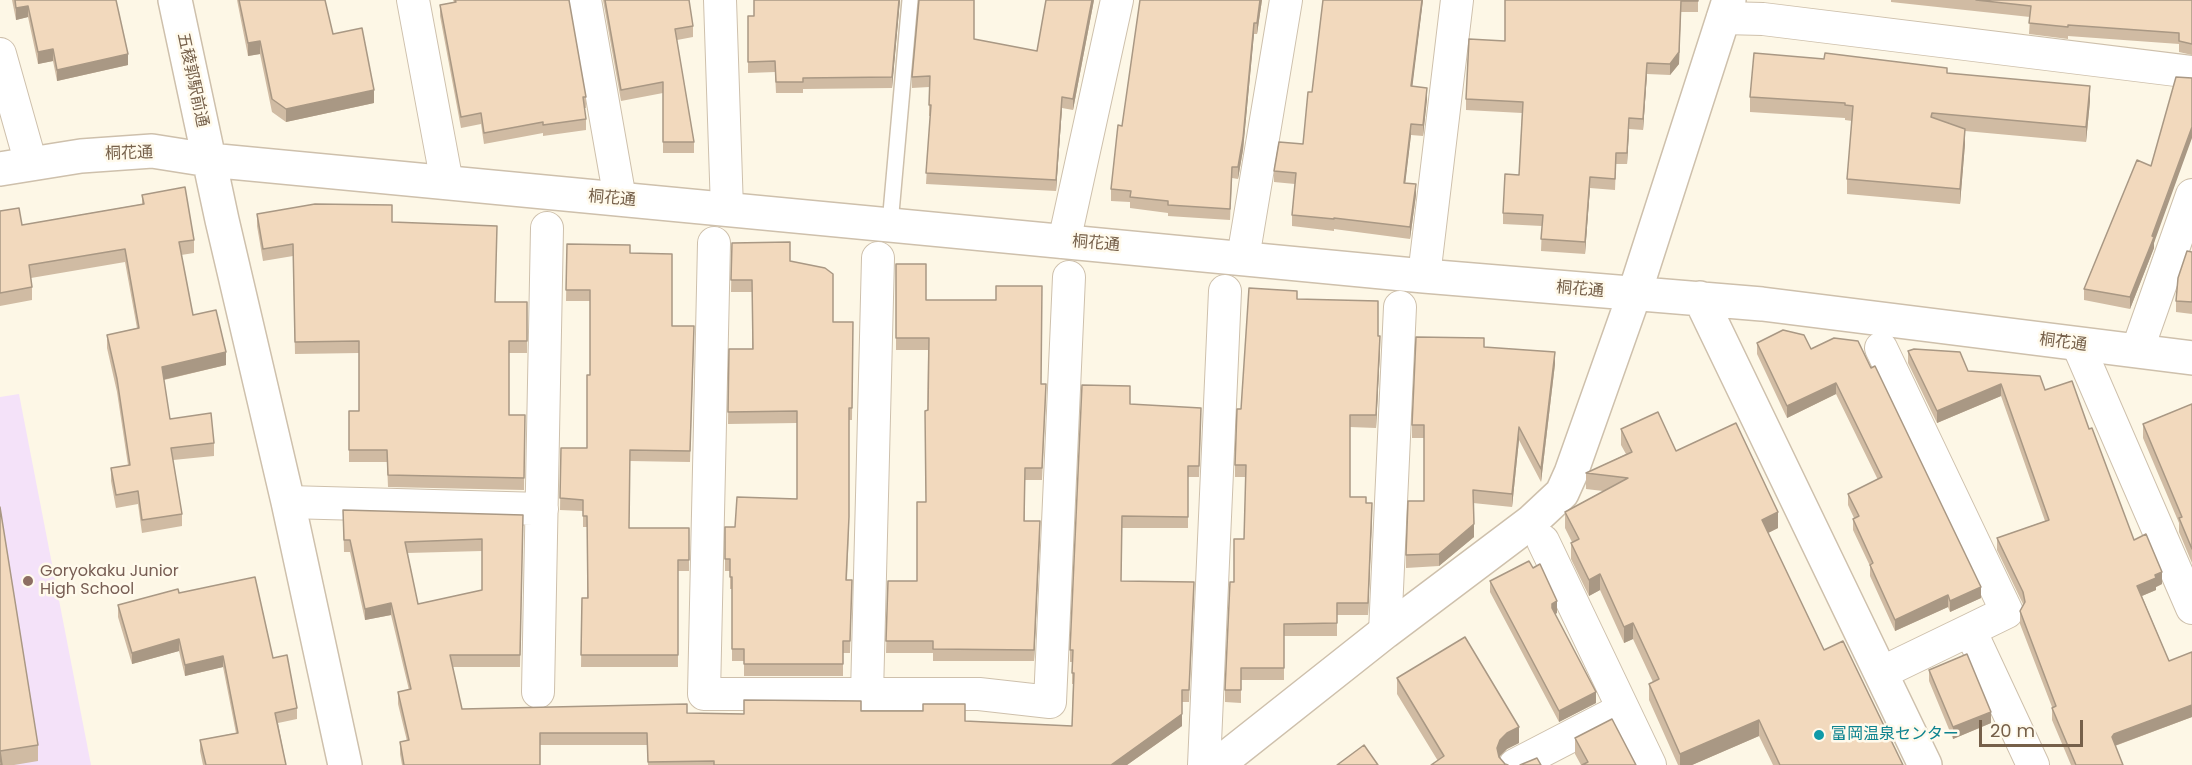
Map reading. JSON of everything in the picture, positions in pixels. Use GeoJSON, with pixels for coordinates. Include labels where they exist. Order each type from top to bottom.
{"type":"FeatureCollection","features":[{"type":"Feature","properties":{"kind":"street","name":"五稜郭駅前通"},"geometry":{"type":"LineString","coordinates":[[175,0],[345,765]]}},
{"type":"Feature","properties":{"kind":"street"},"geometry":{"type":"LineString","coordinates":[[413,0],[447,183]]}},
{"type":"Feature","properties":{"kind":"street"},"geometry":{"type":"LineString","coordinates":[[585,0],[620,199]]}},
{"type":"Feature","properties":{"kind":"street"},"geometry":{"type":"LineString","coordinates":[[720,0],[727,209]]}},
{"type":"Feature","properties":{"kind":"street"},"geometry":{"type":"LineString","coordinates":[[1064,242],[1117,0]]}},
{"type":"Feature","properties":{"kind":"street"},"geometry":{"type":"LineString","coordinates":[[1244,258],[1286,0]]}},
{"type":"Feature","properties":{"kind":"street"},"geometry":{"type":"LineString","coordinates":[[1424,276],[1456,0]]}},
{"type":"Feature","properties":{"kind":"street"},"geometry":{"type":"LineString","coordinates":[[1217,765],[1385,632],[1531,522],[1562,493],[1634,295],[1726,9],[1775,20],[2192,72]]}},
{"type":"Feature","properties":{"kind":"street"},"geometry":{"type":"LineString","coordinates":[[0,54],[15,167]]}},
{"type":"Feature","properties":{"kind":"street","name":"桐花通"},"geometry":{"type":"LineString","coordinates":[[15,167],[81,156],[152,151],[209,160],[1064,242],[1634,295],[1762,304],[2192,358]]}},
{"type":"Feature","properties":{"kind":"street"},"geometry":{"type":"LineString","coordinates":[[2137,351],[2192,195]]}},
{"type":"Feature","properties":{"kind":"street"},"geometry":{"type":"LineString","coordinates":[[538,692],[547,228]]}},
{"type":"Feature","properties":{"kind":"street"},"geometry":{"type":"LineString","coordinates":[[714,243],[704,694],[979,694],[1050,702],[1069,277]]}},
{"type":"Feature","properties":{"kind":"street"},"geometry":{"type":"LineString","coordinates":[[867,694],[878,258]]}},
{"type":"Feature","properties":{"kind":"street"},"geometry":{"type":"LineString","coordinates":[[1204,765],[1225,291]]}},
{"type":"Feature","properties":{"kind":"street"},"geometry":{"type":"LineString","coordinates":[[1700,298],[1925,765]]}},
{"type":"Feature","properties":{"kind":"street"},"geometry":{"type":"LineString","coordinates":[[1385,632],[1400,307]]}},
{"type":"Feature","properties":{"kind":"street"},"geometry":{"type":"LineString","coordinates":[[2078,345],[2192,608]]}},
{"type":"Feature","properties":{"kind":"street"},"geometry":{"type":"LineString","coordinates":[[1881,348],[2007,612],[1881,674]]}},
{"type":"Feature","properties":{"kind":"street"},"geometry":{"type":"LineString","coordinates":[[288,502],[542,509]]}},
{"type":"Feature","properties":{"kind":"street"},"geometry":{"type":"LineString","coordinates":[[1543,541],[1650,765]]}},
{"type":"Feature","properties":{"kind":"street"},"geometry":{"type":"LineString","coordinates":[[1970,630],[2033,765]]}},
{"type":"Feature","properties":{"kind":"street"},"geometry":{"type":"LineString","coordinates":[[1515,765],[1623,709]]}},
{"type":"Feature","properties":{"kind":"lane"},"geometry":{"type":"LineString","coordinates":[[890,224],[910,0]]}},
{"type":"Feature","properties":{"kind":"shaded area","name":"Goryokaku Junior High School"},"geometry":{"type":"Polygon","coordinates":[[[19,394],[91,765],[0,765],[0,397],[19,394]]]}},
{"type":"Feature","properties":{"kind":"building"},"geometry":{"type":"Polygon","coordinates":[[[15,0],[116,0],[128,54],[57,70],[53,49],[38,52],[28,6],[16,8],[15,0]]]}},
{"type":"Feature","properties":{"kind":"building"},"geometry":{"type":"Polygon","coordinates":[[[239,0],[325,0],[333,34],[362,28],[374,90],[286,109],[272,99],[260,41],[248,43],[239,0]]]}},
{"type":"Feature","properties":{"kind":"building"},"geometry":{"type":"Polygon","coordinates":[[[455,0],[569,0],[586,97],[583,97],[586,119],[543,125],[543,122],[484,133],[481,113],[461,117],[440,5],[456,2],[455,0]]]}},
{"type":"Feature","properties":{"kind":"building"},"geometry":{"type":"Polygon","coordinates":[[[605,0],[689,0],[693,26],[675,29],[694,142],[663,142],[663,82],[621,90],[605,0]]]}},
{"type":"Feature","properties":{"kind":"building"},"geometry":{"type":"Polygon","coordinates":[[[754,0],[899,0],[892,77],[803,78],[803,82],[776,82],[775,61],[748,62],[748,16],[754,16],[754,0]]]}},
{"type":"Feature","properties":{"kind":"building"},"geometry":{"type":"Polygon","coordinates":[[[919,0],[974,0],[974,39],[1037,51],[1046,0],[1092,0],[1073,99],[1062,97],[1056,180],[926,173],[931,105],[929,105],[930,76],[912,77],[919,0]]]}},
{"type":"Feature","properties":{"kind":"building"},"geometry":{"type":"Polygon","coordinates":[[[1140,0],[1260,0],[1257,23],[1254,23],[1243,138],[1238,167],[1232,167],[1230,209],[1168,205],[1168,201],[1130,197],[1131,191],[1111,189],[1118,125],[1122,126],[1140,0]]]}},
{"type":"Feature","properties":{"kind":"building"},"geometry":{"type":"Polygon","coordinates":[[[1323,0],[1422,0],[1411,86],[1427,88],[1423,125],[1411,124],[1404,183],[1416,184],[1410,227],[1292,215],[1296,173],[1274,171],[1279,142],[1303,144],[1308,92],[1312,92],[1323,0]]]}},
{"type":"Feature","properties":{"kind":"building"},"geometry":{"type":"Polygon","coordinates":[[[1505,0],[1698,0],[1681,1],[1679,52],[1670,64],[1647,63],[1643,119],[1629,118],[1627,153],[1616,153],[1615,179],[1590,177],[1585,242],[1541,239],[1543,215],[1503,213],[1505,174],[1519,175],[1523,102],[1466,99],[1469,39],[1505,41],[1505,0]]]}},
{"type":"Feature","properties":{"kind":"building"},"geometry":{"type":"Polygon","coordinates":[[[1976,0],[2192,0],[2192,44],[2179,41],[2179,33],[2029,23],[2031,6],[1976,0]]]}},
{"type":"Feature","properties":{"kind":"building"},"geometry":{"type":"Polygon","coordinates":[[[1754,53],[1824,59],[1825,53],[1947,68],[1947,73],[2090,86],[2086,127],[1932,113],[1931,117],[1965,129],[1960,189],[1847,179],[1853,106],[1845,105],[1845,103],[1750,97],[1754,53]]]}},
{"type":"Feature","properties":{"kind":"building"},"geometry":{"type":"Polygon","coordinates":[[[2176,77],[2192,78],[2192,127],[2152,236],[2154,237],[2130,297],[2084,289],[2137,160],[2151,166],[2176,77]]]}},
{"type":"Feature","properties":{"kind":"building"},"geometry":{"type":"Polygon","coordinates":[[[185,187],[194,240],[179,242],[193,315],[216,310],[226,352],[162,367],[170,419],[211,413],[214,443],[171,448],[182,514],[142,520],[138,491],[116,495],[111,468],[130,465],[117,379],[107,335],[139,328],[125,249],[29,265],[32,287],[0,293],[0,211],[19,208],[22,225],[144,204],[142,195],[185,187]]]}},
{"type":"Feature","properties":{"kind":"building"},"geometry":{"type":"Polygon","coordinates":[[[315,204],[392,205],[392,222],[497,226],[495,302],[527,302],[527,341],[509,341],[509,415],[525,415],[524,478],[388,475],[387,450],[349,450],[349,411],[359,411],[359,341],[295,342],[293,244],[263,249],[257,214],[315,204]]]}},
{"type":"Feature","properties":{"kind":"building"},"geometry":{"type":"Polygon","coordinates":[[[790,242],[790,261],[825,268],[833,274],[833,322],[853,322],[846,580],[852,580],[850,641],[843,641],[843,664],[744,664],[744,649],[732,649],[732,577],[730,577],[730,559],[725,559],[725,527],[735,527],[737,497],[797,499],[797,411],[728,412],[729,349],[753,349],[752,280],[731,280],[732,243],[790,242]]]}},
{"type":"Feature","properties":{"kind":"building"},"geometry":{"type":"Polygon","coordinates":[[[567,244],[630,245],[630,253],[672,254],[672,326],[694,326],[690,451],[630,450],[629,528],[689,528],[689,560],[678,560],[678,655],[581,655],[582,598],[588,598],[587,516],[583,516],[583,500],[560,498],[561,448],[587,448],[590,290],[566,290],[567,244]]]}},
{"type":"Feature","properties":{"kind":"building"},"geometry":{"type":"Polygon","coordinates":[[[2187,251],[2192,252],[2192,302],[2176,301],[2178,278],[2187,251]]]}},
{"type":"Feature","properties":{"kind":"building"},"geometry":{"type":"Polygon","coordinates":[[[896,264],[926,264],[926,300],[996,300],[996,286],[1042,286],[1041,384],[1046,384],[1042,468],[1025,468],[1024,521],[1040,521],[1034,650],[933,649],[933,641],[886,641],[888,581],[917,581],[917,502],[926,502],[925,411],[928,410],[929,338],[896,338],[896,264]]]}},
{"type":"Feature","properties":{"kind":"building"},"geometry":{"type":"Polygon","coordinates":[[[1249,288],[1297,291],[1297,299],[1378,301],[1378,336],[1380,336],[1376,415],[1350,415],[1350,497],[1366,497],[1366,503],[1372,503],[1368,603],[1337,603],[1337,623],[1284,624],[1284,668],[1241,668],[1241,690],[1225,690],[1230,582],[1234,582],[1234,539],[1244,539],[1246,465],[1235,465],[1237,409],[1241,409],[1249,288]]]}},
{"type":"Feature","properties":{"kind":"building"},"geometry":{"type":"Polygon","coordinates":[[[1783,330],[1804,335],[1811,349],[1834,338],[1858,341],[1871,368],[1875,366],[1981,587],[1950,601],[1948,595],[1895,620],[1870,565],[1873,563],[1853,519],[1859,516],[1848,494],[1882,477],[1836,383],[1787,406],[1757,343],[1783,330]]]}},
{"type":"Feature","properties":{"kind":"building"},"geometry":{"type":"Polygon","coordinates":[[[1416,337],[1484,338],[1484,347],[1555,352],[1541,469],[1519,427],[1512,494],[1473,490],[1474,524],[1439,554],[1406,555],[1408,501],[1424,501],[1424,425],[1412,425],[1416,337]]]}},
{"type":"Feature","properties":{"kind":"building"},"geometry":{"type":"Polygon","coordinates":[[[1914,349],[1960,352],[1968,371],[2040,376],[2045,390],[2072,381],[2134,540],[2146,534],[2162,572],[2155,575],[2156,578],[2137,586],[2169,661],[2192,652],[2192,705],[2114,734],[2112,737],[2123,765],[2076,765],[2052,708],[2056,706],[2020,611],[2025,602],[2023,592],[1997,538],[2049,520],[2001,384],[1937,411],[1908,351],[1914,349]]]}},
{"type":"Feature","properties":{"kind":"building"},"geometry":{"type":"Polygon","coordinates":[[[1082,385],[1130,386],[1130,404],[1201,408],[1199,466],[1188,466],[1188,517],[1122,516],[1121,581],[1194,582],[1189,690],[1182,690],[1182,714],[1111,765],[714,765],[714,761],[648,762],[647,733],[540,733],[540,765],[404,765],[400,742],[409,740],[398,692],[411,689],[391,603],[365,609],[350,540],[344,540],[343,510],[523,515],[520,655],[450,655],[462,709],[687,704],[687,713],[744,714],[744,700],[861,701],[861,711],[923,711],[923,704],[965,704],[965,721],[1072,726],[1074,673],[1072,673],[1073,650],[1070,650],[1082,385]],[[482,539],[405,542],[418,604],[482,590],[482,539]]]}},
{"type":"Feature","properties":{"kind":"building"},"geometry":{"type":"Polygon","coordinates":[[[2192,404],[2192,549],[2179,518],[2182,517],[2143,424],[2192,404]]]}},
{"type":"Feature","properties":{"kind":"building"},"geometry":{"type":"Polygon","coordinates":[[[1658,412],[1676,451],[1736,423],[1778,512],[1762,520],[1824,650],[1843,641],[1903,765],[1780,765],[1759,720],[1680,754],[1649,684],[1659,679],[1633,623],[1624,627],[1600,574],[1589,580],[1571,543],[1579,539],[1565,512],[1628,478],[1586,473],[1632,452],[1621,429],[1658,412]]]}},
{"type":"Feature","properties":{"kind":"building"},"geometry":{"type":"Polygon","coordinates":[[[0,507],[38,745],[0,751],[0,507]]]}},
{"type":"Feature","properties":{"kind":"building"},"geometry":{"type":"Polygon","coordinates":[[[1529,561],[1533,568],[1540,564],[1557,601],[1552,604],[1552,608],[1596,692],[1559,711],[1490,581],[1529,561]]]}},
{"type":"Feature","properties":{"kind":"building"},"geometry":{"type":"Polygon","coordinates":[[[255,577],[273,658],[287,655],[297,708],[275,713],[286,765],[206,765],[200,740],[238,733],[223,656],[185,665],[179,639],[132,653],[118,605],[178,589],[179,593],[255,577]]]}},
{"type":"Feature","properties":{"kind":"building"},"geometry":{"type":"Polygon","coordinates":[[[1465,637],[1519,727],[1507,733],[1500,740],[1497,748],[1499,757],[1508,765],[1431,765],[1444,756],[1397,678],[1465,637]]]}},
{"type":"Feature","properties":{"kind":"building"},"geometry":{"type":"Polygon","coordinates":[[[1967,654],[1991,712],[1953,727],[1929,670],[1967,654]]]}},
{"type":"Feature","properties":{"kind":"building"},"geometry":{"type":"Polygon","coordinates":[[[1612,719],[1636,765],[1582,765],[1588,762],[1575,738],[1612,719]]]}},
{"type":"Feature","properties":{"kind":"building"},"geometry":{"type":"Polygon","coordinates":[[[1364,745],[1378,765],[1337,765],[1364,745]]]}},
{"type":"Feature","properties":{"kind":"building"},"geometry":{"type":"Polygon","coordinates":[[[1537,758],[1541,765],[1520,765],[1537,758]]]}},
{"type":"Feature","properties":{"kind":"place","name":"Goryokaku Junior High School"},"geometry":{"type":"Point","coordinates":[28,581]}},
{"type":"Feature","properties":{"kind":"place","name":"富岡温泉センター"},"geometry":{"type":"Point","coordinates":[1819,735]}}]}
